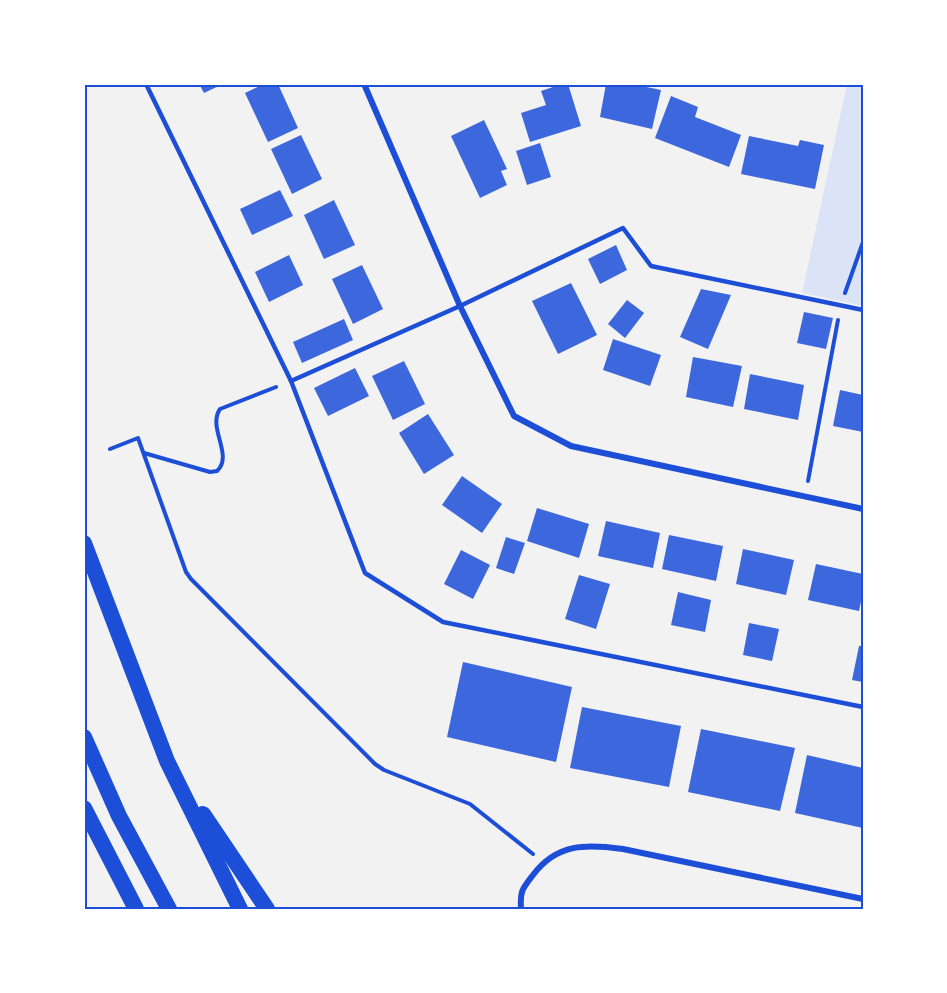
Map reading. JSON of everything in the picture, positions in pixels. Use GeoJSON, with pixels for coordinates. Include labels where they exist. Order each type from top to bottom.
{"type":"FeatureCollection","features":[{"type":"Feature","properties":{"kind":"highway"},"geometry":{"type":"LineString","coordinates":[[84,543],[167,760],[240,909]]}},
{"type":"Feature","properties":{"kind":"highway"},"geometry":{"type":"LineString","coordinates":[[84,737],[119,816],[169,909]]}},
{"type":"Feature","properties":{"kind":"highway"},"geometry":{"type":"LineString","coordinates":[[167,760],[267,909]]}},
{"type":"Feature","properties":{"kind":"highway"},"geometry":{"type":"LineString","coordinates":[[84,808],[136,909]]}},
{"type":"Feature","properties":{"kind":"street"},"geometry":{"type":"LineString","coordinates":[[365,85],[460,306],[514,416],[571,446],[863,509]]}},
{"type":"Feature","properties":{"kind":"street"},"geometry":{"type":"LineString","coordinates":[[520,909],[520,893],[543,861],[572,848],[597,846],[622,849],[863,899]]}},
{"type":"Feature","properties":{"kind":"lane"},"geometry":{"type":"LineString","coordinates":[[146,84],[291,381],[365,573],[442,622],[863,707]]}},
{"type":"Feature","properties":{"kind":"lane"},"geometry":{"type":"LineString","coordinates":[[291,381],[460,306],[623,228],[651,266],[863,310]]}},
{"type":"Feature","properties":{"kind":"path"},"geometry":{"type":"LineString","coordinates":[[810,467],[840,305],[863,243]]}},
{"type":"Feature","properties":{"kind":"path"},"geometry":{"type":"LineString","coordinates":[[144,453],[210,472],[217,471],[222,467],[223,460],[215,422],[216,414],[220,409],[291,381]]}},
{"type":"Feature","properties":{"kind":"path"},"geometry":{"type":"LineString","coordinates":[[110,449],[138,438],[186,572],[375,764],[384,770],[470,804],[543,861]]}},
{"type":"Feature","properties":{"kind":"shaded area"},"geometry":{"type":"Polygon","coordinates":[[[847,84],[863,84],[863,306],[802,293],[847,84]]]}},
{"type":"Feature","properties":{"kind":"building"},"geometry":{"type":"Polygon","coordinates":[[[199,84],[223,84],[204,93],[199,84]]]}},
{"type":"Feature","properties":{"kind":"building"},"geometry":{"type":"Polygon","coordinates":[[[264,84],[278,84],[298,128],[268,142],[245,93],[264,84]]]}},
{"type":"Feature","properties":{"kind":"building"},"geometry":{"type":"Polygon","coordinates":[[[568,84],[581,126],[530,142],[521,113],[546,105],[541,91],[568,84]]]}},
{"type":"Feature","properties":{"kind":"building"},"geometry":{"type":"Polygon","coordinates":[[[606,84],[632,84],[661,90],[652,129],[600,117],[606,84]]]}},
{"type":"Feature","properties":{"kind":"building"},"geometry":{"type":"Polygon","coordinates":[[[671,96],[698,107],[695,117],[741,135],[729,167],[655,138],[671,96]]]}},
{"type":"Feature","properties":{"kind":"building"},"geometry":{"type":"Polygon","coordinates":[[[484,120],[507,169],[501,171],[507,185],[480,198],[451,136],[484,120]]]}},
{"type":"Feature","properties":{"kind":"building"},"geometry":{"type":"Polygon","coordinates":[[[301,135],[322,179],[292,194],[271,149],[301,135]]]}},
{"type":"Feature","properties":{"kind":"building"},"geometry":{"type":"Polygon","coordinates":[[[749,136],[798,146],[800,140],[824,145],[815,189],[741,174],[749,136]]]}},
{"type":"Feature","properties":{"kind":"building"},"geometry":{"type":"Polygon","coordinates":[[[540,143],[551,177],[527,185],[516,151],[540,143]]]}},
{"type":"Feature","properties":{"kind":"building"},"geometry":{"type":"Polygon","coordinates":[[[280,190],[293,216],[252,235],[240,209],[280,190]]]}},
{"type":"Feature","properties":{"kind":"building"},"geometry":{"type":"Polygon","coordinates":[[[334,200],[355,245],[324,259],[304,215],[334,200]]]}},
{"type":"Feature","properties":{"kind":"building"},"geometry":{"type":"Polygon","coordinates":[[[616,245],[627,270],[600,284],[588,259],[616,245]]]}},
{"type":"Feature","properties":{"kind":"building"},"geometry":{"type":"Polygon","coordinates":[[[289,255],[303,285],[269,302],[255,272],[289,255]]]}},
{"type":"Feature","properties":{"kind":"building"},"geometry":{"type":"Polygon","coordinates":[[[362,265],[383,309],[353,324],[332,279],[362,265]]]}},
{"type":"Feature","properties":{"kind":"building"},"geometry":{"type":"Polygon","coordinates":[[[571,283],[597,335],[558,354],[532,301],[571,283]]]}},
{"type":"Feature","properties":{"kind":"building"},"geometry":{"type":"Polygon","coordinates":[[[701,289],[731,295],[708,349],[680,337],[701,289]]]}},
{"type":"Feature","properties":{"kind":"building"},"geometry":{"type":"Polygon","coordinates":[[[627,300],[644,313],[625,338],[608,324],[627,300]]]}},
{"type":"Feature","properties":{"kind":"building"},"geometry":{"type":"Polygon","coordinates":[[[804,312],[833,318],[826,349],[797,343],[804,312]]]}},
{"type":"Feature","properties":{"kind":"building"},"geometry":{"type":"Polygon","coordinates":[[[344,319],[353,340],[302,363],[293,342],[344,319]]]}},
{"type":"Feature","properties":{"kind":"building"},"geometry":{"type":"Polygon","coordinates":[[[613,339],[661,355],[650,386],[603,370],[613,339]]]}},
{"type":"Feature","properties":{"kind":"building"},"geometry":{"type":"Polygon","coordinates":[[[693,357],[742,366],[733,407],[686,397],[693,357]]]}},
{"type":"Feature","properties":{"kind":"building"},"geometry":{"type":"Polygon","coordinates":[[[404,361],[425,404],[393,420],[372,376],[404,361]]]}},
{"type":"Feature","properties":{"kind":"building"},"geometry":{"type":"Polygon","coordinates":[[[355,368],[369,396],[328,416],[314,388],[355,368]]]}},
{"type":"Feature","properties":{"kind":"building"},"geometry":{"type":"Polygon","coordinates":[[[750,374],[804,385],[798,420],[744,409],[750,374]]]}},
{"type":"Feature","properties":{"kind":"building"},"geometry":{"type":"Polygon","coordinates":[[[840,390],[863,395],[863,432],[833,426],[840,390]]]}},
{"type":"Feature","properties":{"kind":"building"},"geometry":{"type":"Polygon","coordinates":[[[428,414],[454,455],[424,474],[399,433],[428,414]]]}},
{"type":"Feature","properties":{"kind":"building"},"geometry":{"type":"Polygon","coordinates":[[[462,476],[502,504],[482,533],[442,505],[462,476]]]}},
{"type":"Feature","properties":{"kind":"building"},"geometry":{"type":"Polygon","coordinates":[[[537,508],[589,524],[579,558],[527,541],[537,508]]]}},
{"type":"Feature","properties":{"kind":"building"},"geometry":{"type":"Polygon","coordinates":[[[606,521],[660,533],[653,568],[598,556],[606,521]]]}},
{"type":"Feature","properties":{"kind":"building"},"geometry":{"type":"Polygon","coordinates":[[[669,535],[723,546],[716,581],[662,569],[669,535]]]}},
{"type":"Feature","properties":{"kind":"building"},"geometry":{"type":"Polygon","coordinates":[[[506,537],[525,543],[514,574],[496,568],[506,537]]]}},
{"type":"Feature","properties":{"kind":"building"},"geometry":{"type":"Polygon","coordinates":[[[743,549],[794,560],[786,595],[736,584],[743,549]]]}},
{"type":"Feature","properties":{"kind":"building"},"geometry":{"type":"Polygon","coordinates":[[[461,550],[490,565],[473,599],[444,584],[461,550]]]}},
{"type":"Feature","properties":{"kind":"building"},"geometry":{"type":"Polygon","coordinates":[[[816,564],[863,574],[863,592],[859,611],[808,600],[816,564]]]}},
{"type":"Feature","properties":{"kind":"building"},"geometry":{"type":"Polygon","coordinates":[[[579,575],[610,584],[596,629],[565,619],[579,575]]]}},
{"type":"Feature","properties":{"kind":"building"},"geometry":{"type":"Polygon","coordinates":[[[678,592],[711,600],[705,632],[671,625],[678,592]]]}},
{"type":"Feature","properties":{"kind":"building"},"geometry":{"type":"Polygon","coordinates":[[[749,623],[779,629],[772,661],[743,655],[749,623]]]}},
{"type":"Feature","properties":{"kind":"building"},"geometry":{"type":"Polygon","coordinates":[[[859,646],[863,646],[863,682],[852,680],[859,646]]]}},
{"type":"Feature","properties":{"kind":"building"},"geometry":{"type":"Polygon","coordinates":[[[463,662],[572,687],[556,762],[447,737],[463,662]]]}},
{"type":"Feature","properties":{"kind":"building"},"geometry":{"type":"Polygon","coordinates":[[[582,707],[681,726],[669,787],[570,768],[582,707]]]}},
{"type":"Feature","properties":{"kind":"building"},"geometry":{"type":"Polygon","coordinates":[[[701,729],[795,748],[780,811],[688,792],[701,729]]]}},
{"type":"Feature","properties":{"kind":"building"},"geometry":{"type":"Polygon","coordinates":[[[807,755],[863,768],[863,828],[795,813],[807,755]]]}}]}
